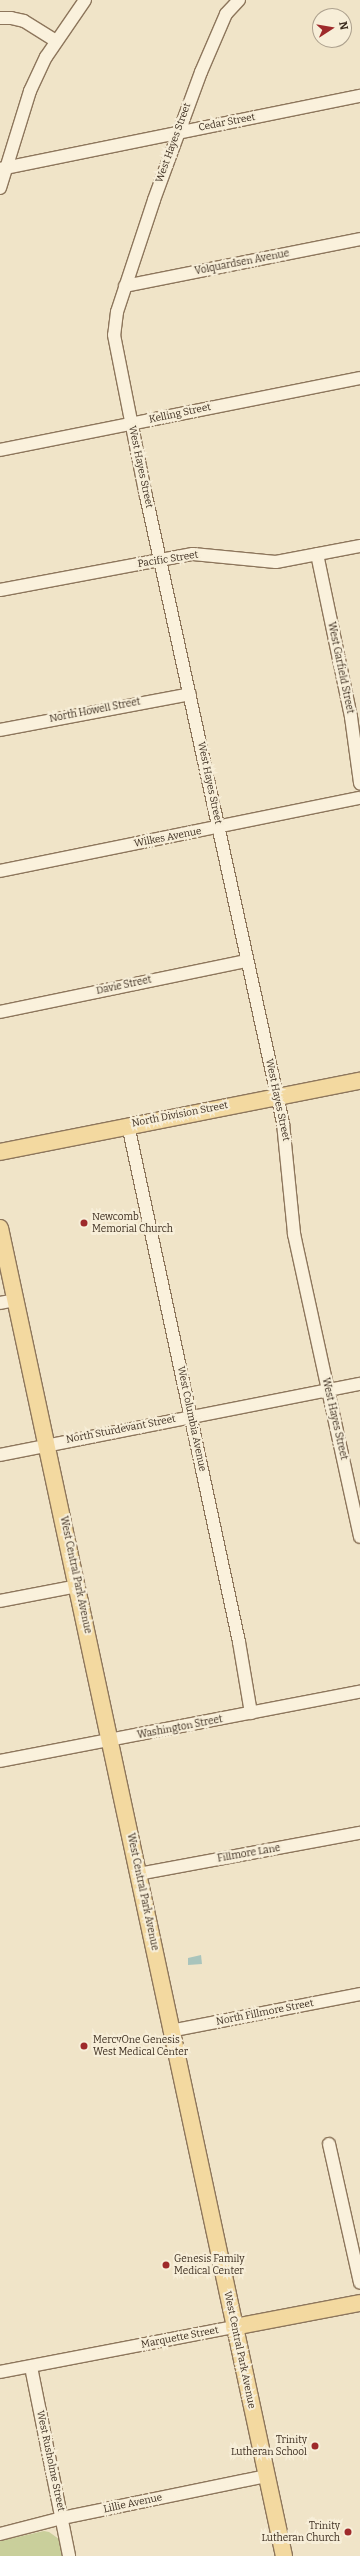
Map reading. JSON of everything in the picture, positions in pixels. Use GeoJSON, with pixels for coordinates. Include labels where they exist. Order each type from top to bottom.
{"type":"FeatureCollection","features":[{"type":"Feature","properties":{"kind":"main road","name":"North Division Street"},"geometry":{"type":"LineString","coordinates":[[0,1152],[128,1125],[360,1081]]}},
{"type":"Feature","properties":{"kind":"main road","name":"West Central Park Avenue"},"geometry":{"type":"LineString","coordinates":[[0,1228],[78,1586],[170,2031],[284,2556]]}},
{"type":"Feature","properties":{"kind":"main road","name":"Marquette Street"},"geometry":{"type":"LineString","coordinates":[[234,2327],[360,2303]]}},
{"type":"Feature","properties":{"kind":"street"},"geometry":{"type":"LineString","coordinates":[[0,188],[3,168],[30,91],[56,42],[85,0]]}},
{"type":"Feature","properties":{"kind":"street","name":"West Hayes Street"},"geometry":{"type":"LineString","coordinates":[[239,0],[226,14],[178,133],[125,286],[117,312],[114,335],[160,560],[277,1096],[288,1158],[294,1234],[360,1537]]}},
{"type":"Feature","properties":{"kind":"street"},"geometry":{"type":"LineString","coordinates":[[0,18],[11,18],[24,21],[56,42]]}},
{"type":"Feature","properties":{"kind":"street","name":"Cedar Street"},"geometry":{"type":"LineString","coordinates":[[3,168],[360,96]]}},
{"type":"Feature","properties":{"kind":"street","name":"Volquardsen Avenue"},"geometry":{"type":"LineString","coordinates":[[125,286],[360,240]]}},
{"type":"Feature","properties":{"kind":"street","name":"Kelling Street"},"geometry":{"type":"LineString","coordinates":[[0,450],[360,378]]}},
{"type":"Feature","properties":{"kind":"street","name":"Pacific Street"},"geometry":{"type":"LineString","coordinates":[[0,590],[193,554],[276,562],[360,546]]}},
{"type":"Feature","properties":{"kind":"street","name":"West Garfield Street"},"geometry":{"type":"LineString","coordinates":[[316,554],[351,717],[360,783]]}},
{"type":"Feature","properties":{"kind":"street","name":"North Howell Street"},"geometry":{"type":"LineString","coordinates":[[0,730],[190,694]]}},
{"type":"Feature","properties":{"kind":"street","name":"Wilkes Avenue"},"geometry":{"type":"LineString","coordinates":[[0,871],[219,828],[360,798]]}},
{"type":"Feature","properties":{"kind":"street","name":"Davie Street"},"geometry":{"type":"LineString","coordinates":[[0,1012],[247,961]]}},
{"type":"Feature","properties":{"kind":"street","name":"West Columbia Avenue"},"geometry":{"type":"LineString","coordinates":[[128,1125],[239,1642],[251,1714]]}},
{"type":"Feature","properties":{"kind":"street"},"geometry":{"type":"LineString","coordinates":[[0,1303],[16,1300]]}},
{"type":"Feature","properties":{"kind":"street","name":"North Sturdevant Street"},"geometry":{"type":"LineString","coordinates":[[0,1455],[191,1416],[360,1384]]}},
{"type":"Feature","properties":{"kind":"street"},"geometry":{"type":"LineString","coordinates":[[0,1601],[78,1586]]}},
{"type":"Feature","properties":{"kind":"street","name":"Washington Street"},"geometry":{"type":"LineString","coordinates":[[0,1761],[360,1692]]}},
{"type":"Feature","properties":{"kind":"street","name":"Fillmore Lane"},"geometry":{"type":"LineString","coordinates":[[138,1874],[360,1833]]}},
{"type":"Feature","properties":{"kind":"street","name":"North Fillmore Street"},"geometry":{"type":"LineString","coordinates":[[170,2031],[360,1994]]}},
{"type":"Feature","properties":{"kind":"street"},"geometry":{"type":"LineString","coordinates":[[329,2144],[360,2283]]}},
{"type":"Feature","properties":{"kind":"street","name":"Marquette Street"},"geometry":{"type":"LineString","coordinates":[[0,2372],[234,2327]]}},
{"type":"Feature","properties":{"kind":"street","name":"West Rusholme Street"},"geometry":{"type":"LineString","coordinates":[[31,2367],[69,2556]]}},
{"type":"Feature","properties":{"kind":"street","name":"Lillie Avenue"},"geometry":{"type":"LineString","coordinates":[[0,2534],[62,2518],[266,2476]]}},
{"type":"Feature","properties":{"kind":"green space"},"geometry":{"type":"Polygon","coordinates":[[[44,2531],[49,2532],[59,2539],[62,2556],[0,2556],[0,2541],[44,2531]]]}},
{"type":"Feature","properties":{"kind":"water"},"geometry":{"type":"Polygon","coordinates":[[[201,1955],[202,1964],[188,1965],[188,1958],[201,1955]]]}},
{"type":"Feature","properties":{"kind":"place","name":"Newcomb Memorial Church"},"geometry":{"type":"Point","coordinates":[84,1223]}},
{"type":"Feature","properties":{"kind":"place","name":"MercyOne Genesis West Medical Center"},"geometry":{"type":"Point","coordinates":[84,2046]}},
{"type":"Feature","properties":{"kind":"place","name":"Genesis Family Medical Center"},"geometry":{"type":"Point","coordinates":[166,2265]}},
{"type":"Feature","properties":{"kind":"place","name":"Trinity Lutheran School"},"geometry":{"type":"Point","coordinates":[315,2446]}},
{"type":"Feature","properties":{"kind":"place","name":"Trinity Lutheran Church"},"geometry":{"type":"Point","coordinates":[348,2532]}}]}
